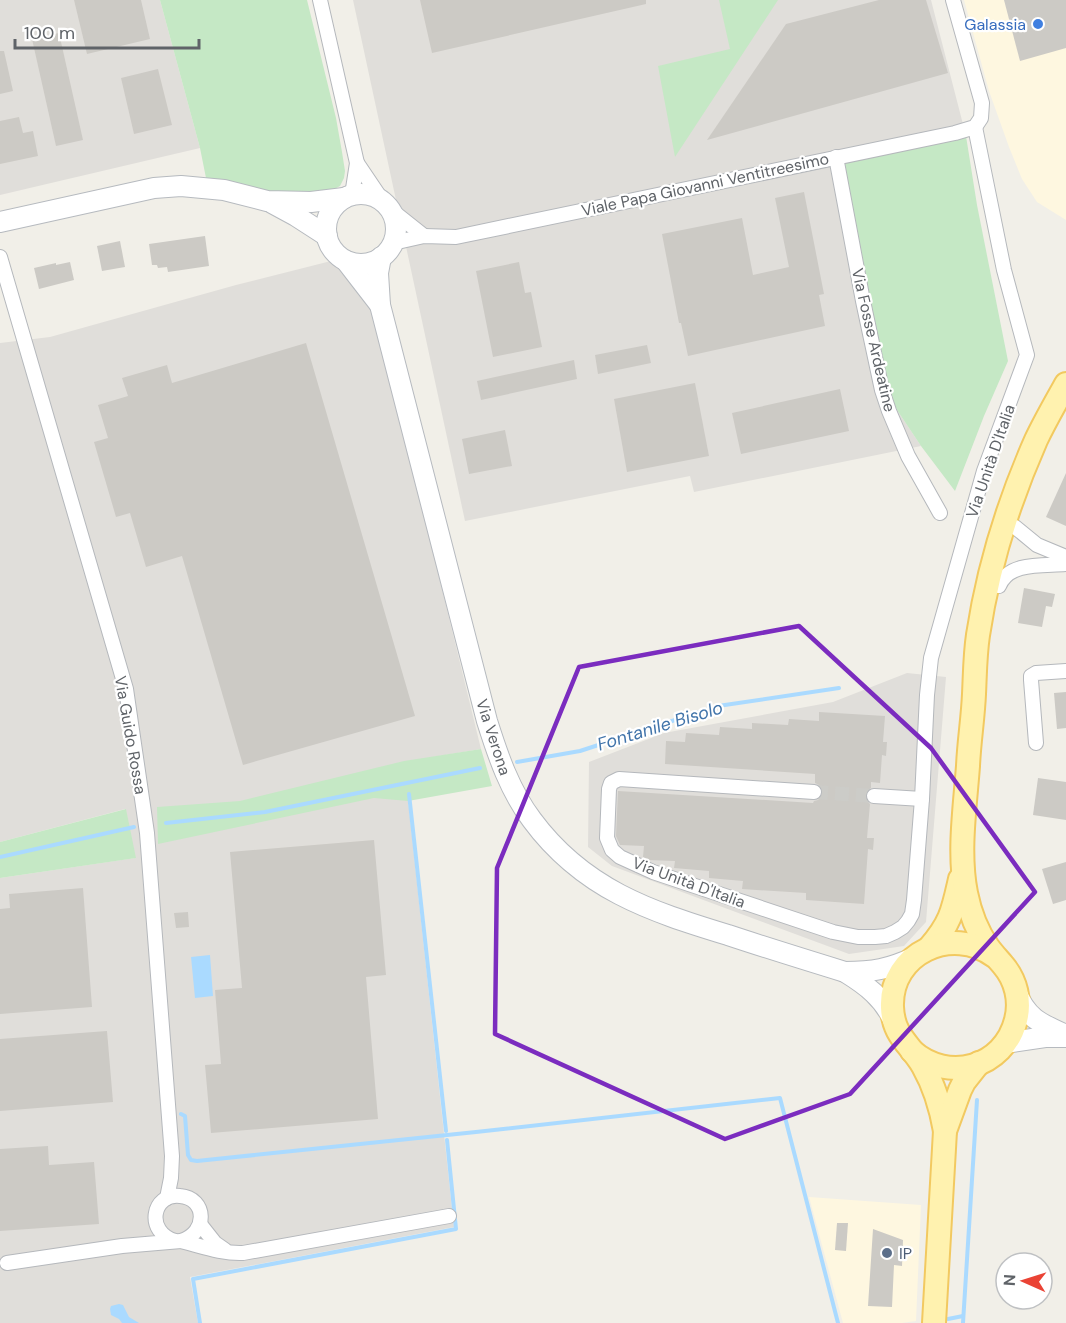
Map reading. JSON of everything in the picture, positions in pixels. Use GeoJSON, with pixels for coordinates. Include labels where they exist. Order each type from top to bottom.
{"type":"FeatureCollection","features":[{"type":"Feature","properties":{"kind":"main road"},"geometry":{"type":"LineString","coordinates":[[934,1323],[945,1131],[964,1082],[979,1064],[1005,1043],[1014,1027],[1018,1004],[1011,975],[984,940],[972,915],[966,893],[963,866],[967,769],[978,634],[991,573],[1013,499],[1037,439],[1066,384]]}},
{"type":"Feature","properties":{"kind":"main road"},"geometry":{"type":"LineString","coordinates":[[974,696],[1015,527],[1046,448],[1066,405]]}},
{"type":"Feature","properties":{"kind":"main road"},"geometry":{"type":"LineString","coordinates":[[945,1131],[936,1094],[924,1068],[902,1039],[895,1024],[892,1004],[894,988],[903,969],[943,931],[951,915],[963,866]]}},
{"type":"Feature","properties":{"kind":"main road"},"geometry":{"type":"LineString","coordinates":[[922,952],[946,943],[966,943],[984,949],[999,960]]}},
{"type":"Feature","properties":{"kind":"main road"},"geometry":{"type":"LineString","coordinates":[[912,1051],[927,1061],[945,1067],[962,1068],[979,1064]]}},
{"type":"Feature","properties":{"kind":"street"},"geometry":{"type":"LineString","coordinates":[[320,0],[357,163],[394,217],[395,226],[387,250],[373,261],[364,264],[346,261],[337,255],[330,246],[326,225],[335,205],[348,197],[357,163]]}},
{"type":"Feature","properties":{"kind":"street","name":"Via Unità D'Italia"},"geometry":{"type":"LineString","coordinates":[[814,792],[619,779],[611,783],[609,789],[607,837],[612,850],[620,857],[653,872],[833,932],[858,937],[880,937],[903,927],[913,910],[927,695],[933,648],[984,471],[1027,356],[1004,270],[978,122],[982,103],[954,0]]}},
{"type":"Feature","properties":{"kind":"street","name":"Viale Papa Giovanni Ventitreesimo"},"geometry":{"type":"LineString","coordinates":[[387,250],[423,236],[456,237],[955,133],[978,122]]}},
{"type":"Feature","properties":{"kind":"street","name":"Via Fosse Ardeatine"},"geometry":{"type":"LineString","coordinates":[[836,157],[882,390],[909,456],[940,513]]}},
{"type":"Feature","properties":{"kind":"street"},"geometry":{"type":"LineString","coordinates":[[0,222],[154,188],[181,186],[224,190],[267,201],[327,236]]}},
{"type":"Feature","properties":{"kind":"street"},"geometry":{"type":"LineString","coordinates":[[267,201],[311,202],[363,194],[374,196],[423,236]]}},
{"type":"Feature","properties":{"kind":"street","name":"Via Verona"},"geometry":{"type":"LineString","coordinates":[[387,250],[378,273],[380,305],[487,721],[505,772],[528,814],[550,842],[577,867],[603,886],[652,911],[845,972],[878,996],[895,1024]]}},
{"type":"Feature","properties":{"kind":"street","name":"Via Guido Rossa"},"geometry":{"type":"LineString","coordinates":[[0,258],[126,688],[147,832],[172,1156]]}},
{"type":"Feature","properties":{"kind":"street","name":"Via Verona"},"geometry":{"type":"LineString","coordinates":[[346,261],[380,305]]}},
{"type":"Feature","properties":{"kind":"street"},"geometry":{"type":"LineString","coordinates":[[1015,527],[1037,545],[1066,557]]}},
{"type":"Feature","properties":{"kind":"street"},"geometry":{"type":"LineString","coordinates":[[999,586],[1006,576],[1017,569],[1066,564]]}},
{"type":"Feature","properties":{"kind":"street"},"geometry":{"type":"LineString","coordinates":[[1036,743],[1031,676],[1066,670]]}},
{"type":"Feature","properties":{"kind":"street"},"geometry":{"type":"LineString","coordinates":[[874,796],[922,799]]}},
{"type":"Feature","properties":{"kind":"street","name":"Via Verona"},"geometry":{"type":"LineString","coordinates":[[845,972],[896,966],[922,952]]}},
{"type":"Feature","properties":{"kind":"street"},"geometry":{"type":"LineString","coordinates":[[1016,990],[1022,1004],[1035,1020],[1066,1036]]}},
{"type":"Feature","properties":{"kind":"street"},"geometry":{"type":"LineString","coordinates":[[1005,1043],[1066,1036]]}},
{"type":"Feature","properties":{"kind":"street"},"geometry":{"type":"LineString","coordinates":[[172,1156],[186,1197]]}},
{"type":"Feature","properties":{"kind":"street"},"geometry":{"type":"LineString","coordinates":[[167,1198],[172,1156]]}},
{"type":"Feature","properties":{"kind":"street"},"geometry":{"type":"LineString","coordinates":[[227,1251],[214,1243],[201,1224],[200,1210],[192,1200],[178,1195],[167,1198],[159,1206],[155,1220],[157,1228],[167,1239],[204,1247],[227,1251],[243,1253],[449,1216]]}},
{"type":"Feature","properties":{"kind":"street"},"geometry":{"type":"LineString","coordinates":[[122,1246],[140,1239],[155,1220]]}},
{"type":"Feature","properties":{"kind":"street"},"geometry":{"type":"LineString","coordinates":[[8,1263],[122,1246],[178,1241],[194,1235],[201,1224]]}},
{"type":"Feature","properties":{"kind":"highlighted area"},"geometry":{"type":"Polygon","coordinates":[[[799,626],[931,748],[1035,892],[850,1094],[725,1139],[495,1034],[497,868],[579,667],[799,626]]]}},
{"type":"Feature","properties":{"kind":"shaded area"},"geometry":{"type":"Polygon","coordinates":[[[0,0],[160,0],[200,148],[0,195],[0,0]]]}},
{"type":"Feature","properties":{"kind":"shaded area"},"geometry":{"type":"Polygon","coordinates":[[[353,0],[931,0],[966,136],[893,404],[921,446],[694,492],[690,476],[465,521],[353,0]]]}},
{"type":"Feature","properties":{"kind":"shaded area"},"geometry":{"type":"Polygon","coordinates":[[[964,0],[1066,0],[1066,220],[1037,202],[1022,179],[989,91],[964,0]]]}},
{"type":"Feature","properties":{"kind":"shaded area"},"geometry":{"type":"Polygon","coordinates":[[[331,261],[374,310],[481,749],[404,762],[454,1227],[190,1277],[198,1323],[0,1323],[0,878],[135,858],[125,809],[0,842],[0,343],[50,337],[331,261]]]}},
{"type":"Feature","properties":{"kind":"shaded area"},"geometry":{"type":"Polygon","coordinates":[[[907,673],[946,677],[926,922],[904,946],[849,954],[612,866],[588,847],[589,762],[664,733],[833,702],[907,673]]]}},
{"type":"Feature","properties":{"kind":"shaded area"},"geometry":{"type":"Polygon","coordinates":[[[809,1197],[921,1205],[916,1321],[843,1323],[809,1197]]]}},
{"type":"Feature","properties":{"kind":"green space"},"geometry":{"type":"Polygon","coordinates":[[[160,0],[307,0],[336,118],[345,171],[340,186],[327,193],[266,192],[206,178],[160,0]]]}},
{"type":"Feature","properties":{"kind":"green space"},"geometry":{"type":"Polygon","coordinates":[[[719,0],[778,0],[675,157],[658,66],[730,49],[719,0]]]}},
{"type":"Feature","properties":{"kind":"green space"},"geometry":{"type":"Polygon","coordinates":[[[966,136],[977,205],[1008,361],[955,491],[893,404],[866,286],[843,162],[966,136]]]}},
{"type":"Feature","properties":{"kind":"green space"},"geometry":{"type":"Polygon","coordinates":[[[481,749],[492,786],[408,801],[374,798],[158,844],[157,807],[240,801],[404,761],[481,749]]]}},
{"type":"Feature","properties":{"kind":"green space"},"geometry":{"type":"Polygon","coordinates":[[[126,809],[136,858],[0,878],[0,842],[126,809]]]}},
{"type":"Feature","properties":{"kind":"water"},"geometry":{"type":"Polygon","coordinates":[[[210,955],[213,996],[195,998],[191,957],[210,955]]]}},
{"type":"Feature","properties":{"kind":"water"},"geometry":{"type":"Polygon","coordinates":[[[123,1305],[129,1317],[139,1323],[122,1323],[111,1315],[111,1306],[123,1305]]]}},
{"type":"Feature","properties":{"kind":"building"},"geometry":{"type":"Polygon","coordinates":[[[74,0],[141,0],[150,39],[87,54],[74,0]]]}},
{"type":"Feature","properties":{"kind":"building"},"geometry":{"type":"Polygon","coordinates":[[[420,0],[646,0],[646,4],[432,53],[420,0]]]}},
{"type":"Feature","properties":{"kind":"building"},"geometry":{"type":"Polygon","coordinates":[[[879,0],[926,0],[948,73],[707,140],[786,24],[879,0]]]}},
{"type":"Feature","properties":{"kind":"building","name":"Galassia"},"geometry":{"type":"Polygon","coordinates":[[[1004,0],[1066,0],[1066,48],[1020,61],[1004,0]]]}},
{"type":"Feature","properties":{"kind":"building"},"geometry":{"type":"Polygon","coordinates":[[[59,33],[83,140],[56,146],[32,39],[59,33]]]}},
{"type":"Feature","properties":{"kind":"building"},"geometry":{"type":"Polygon","coordinates":[[[0,51],[4,51],[13,91],[0,94],[0,51]]]}},
{"type":"Feature","properties":{"kind":"building"},"geometry":{"type":"Polygon","coordinates":[[[158,69],[172,125],[134,134],[121,78],[158,69]]]}},
{"type":"Feature","properties":{"kind":"building"},"geometry":{"type":"Polygon","coordinates":[[[19,117],[23,133],[33,131],[38,156],[0,164],[0,121],[19,117]]]}},
{"type":"Feature","properties":{"kind":"building"},"geometry":{"type":"Polygon","coordinates":[[[804,192],[824,294],[819,295],[825,326],[688,356],[681,323],[679,323],[662,234],[742,218],[753,275],[789,267],[775,198],[804,192]]]}},
{"type":"Feature","properties":{"kind":"building"},"geometry":{"type":"Polygon","coordinates":[[[205,236],[209,266],[168,272],[167,267],[158,268],[157,265],[152,265],[149,244],[205,236]]]}},
{"type":"Feature","properties":{"kind":"building"},"geometry":{"type":"Polygon","coordinates":[[[120,241],[125,267],[102,271],[97,246],[120,241]]]}},
{"type":"Feature","properties":{"kind":"building"},"geometry":{"type":"Polygon","coordinates":[[[70,262],[74,280],[39,289],[34,268],[70,262]]]}},
{"type":"Feature","properties":{"kind":"building"},"geometry":{"type":"Polygon","coordinates":[[[519,262],[525,293],[531,292],[542,347],[493,357],[476,271],[519,262]]]}},
{"type":"Feature","properties":{"kind":"building"},"geometry":{"type":"Polygon","coordinates":[[[306,343],[415,716],[243,765],[182,556],[146,567],[130,513],[116,517],[94,442],[108,438],[98,405],[128,396],[122,378],[167,365],[172,383],[306,343]]]}},
{"type":"Feature","properties":{"kind":"building"},"geometry":{"type":"Polygon","coordinates":[[[647,345],[651,363],[598,374],[595,355],[647,345]]]}},
{"type":"Feature","properties":{"kind":"building"},"geometry":{"type":"Polygon","coordinates":[[[574,360],[577,379],[481,400],[477,381],[574,360]]]}},
{"type":"Feature","properties":{"kind":"building"},"geometry":{"type":"Polygon","coordinates":[[[695,383],[709,456],[627,472],[614,399],[695,383]]]}},
{"type":"Feature","properties":{"kind":"building"},"geometry":{"type":"Polygon","coordinates":[[[840,389],[849,431],[741,454],[732,413],[840,389]]]}},
{"type":"Feature","properties":{"kind":"building"},"geometry":{"type":"Polygon","coordinates":[[[505,430],[512,466],[469,474],[462,439],[505,430]]]}},
{"type":"Feature","properties":{"kind":"building"},"geometry":{"type":"Polygon","coordinates":[[[1066,473],[1066,526],[1046,517],[1066,473]]]}},
{"type":"Feature","properties":{"kind":"building"},"geometry":{"type":"Polygon","coordinates":[[[1024,588],[1055,594],[1052,607],[1046,606],[1042,627],[1018,623],[1024,588]]]}},
{"type":"Feature","properties":{"kind":"building"},"geometry":{"type":"Polygon","coordinates":[[[1066,692],[1066,728],[1057,729],[1054,693],[1066,692]]]}},
{"type":"Feature","properties":{"kind":"building"},"geometry":{"type":"Polygon","coordinates":[[[819,712],[885,716],[883,742],[887,742],[886,756],[882,755],[880,783],[871,782],[871,788],[865,795],[870,804],[867,838],[874,838],[873,850],[868,849],[864,904],[806,900],[806,893],[742,889],[743,881],[709,878],[709,871],[674,868],[675,861],[648,860],[643,857],[644,846],[620,845],[616,836],[618,791],[813,803],[818,800],[823,792],[815,783],[815,774],[665,764],[666,741],[685,742],[686,733],[719,735],[720,727],[752,729],[752,723],[788,725],[789,719],[819,721],[819,712]]]}},
{"type":"Feature","properties":{"kind":"building"},"geometry":{"type":"Polygon","coordinates":[[[1038,778],[1066,782],[1066,820],[1033,815],[1038,778]]]}},
{"type":"Feature","properties":{"kind":"building"},"geometry":{"type":"Polygon","coordinates":[[[374,840],[386,975],[366,977],[378,1119],[211,1133],[205,1065],[221,1064],[215,990],[242,988],[230,852],[374,840]]]}},
{"type":"Feature","properties":{"kind":"building"},"geometry":{"type":"Polygon","coordinates":[[[1066,862],[1066,900],[1053,904],[1042,869],[1066,862]]]}},
{"type":"Feature","properties":{"kind":"building"},"geometry":{"type":"Polygon","coordinates":[[[83,888],[92,1007],[0,1014],[0,909],[10,908],[9,894],[83,888]]]}},
{"type":"Feature","properties":{"kind":"building"},"geometry":{"type":"Polygon","coordinates":[[[188,912],[189,927],[176,928],[174,913],[188,912]]]}},
{"type":"Feature","properties":{"kind":"building"},"geometry":{"type":"Polygon","coordinates":[[[107,1031],[113,1102],[0,1111],[0,1039],[107,1031]]]}},
{"type":"Feature","properties":{"kind":"building"},"geometry":{"type":"Polygon","coordinates":[[[48,1146],[49,1165],[94,1162],[99,1224],[0,1231],[0,1149],[48,1146]]]}},
{"type":"Feature","properties":{"kind":"building"},"geometry":{"type":"Polygon","coordinates":[[[837,1223],[848,1223],[846,1251],[835,1250],[837,1223]]]}},
{"type":"Feature","properties":{"kind":"building","name":"IP"},"geometry":{"type":"Polygon","coordinates":[[[873,1229],[903,1240],[902,1266],[894,1265],[892,1307],[868,1306],[873,1229]]]}},
{"type":"Feature","properties":{"kind":"waterway","name":"Fontanile Bisolo"},"geometry":{"type":"LineString","coordinates":[[517,762],[580,751],[718,706],[839,688]]}},
{"type":"Feature","properties":{"kind":"waterway","name":"Fontanile Bisolo"},"geometry":{"type":"LineString","coordinates":[[166,823],[265,812],[480,768]]}},
{"type":"Feature","properties":{"kind":"waterway"},"geometry":{"type":"LineString","coordinates":[[409,794],[446,1131]]}},
{"type":"Feature","properties":{"kind":"waterway","name":"Fontanile Bisolo"},"geometry":{"type":"LineString","coordinates":[[0,857],[134,827]]}},
{"type":"Feature","properties":{"kind":"waterway"},"geometry":{"type":"LineString","coordinates":[[181,1114],[185,1116],[188,1155],[191,1160],[197,1161],[780,1098],[838,1323]]}},
{"type":"Feature","properties":{"kind":"waterway"},"geometry":{"type":"LineString","coordinates":[[963,1323],[977,1100]]}},
{"type":"Feature","properties":{"kind":"waterway"},"geometry":{"type":"LineString","coordinates":[[200,1323],[193,1279],[456,1229],[447,1140]]}},
{"type":"Feature","properties":{"kind":"waterway"},"geometry":{"type":"LineString","coordinates":[[948,1319],[963,1316]]}},
{"type":"Feature","properties":{"kind":"tunnel"},"geometry":{"type":"LineString","coordinates":[[814,792],[874,796]]}},
{"type":"Feature","properties":{"kind":"place","name":"Galassia"},"geometry":{"type":"Point","coordinates":[1038,24]}},
{"type":"Feature","properties":{"kind":"place","name":"IP"},"geometry":{"type":"Point","coordinates":[887,1253]}}]}
